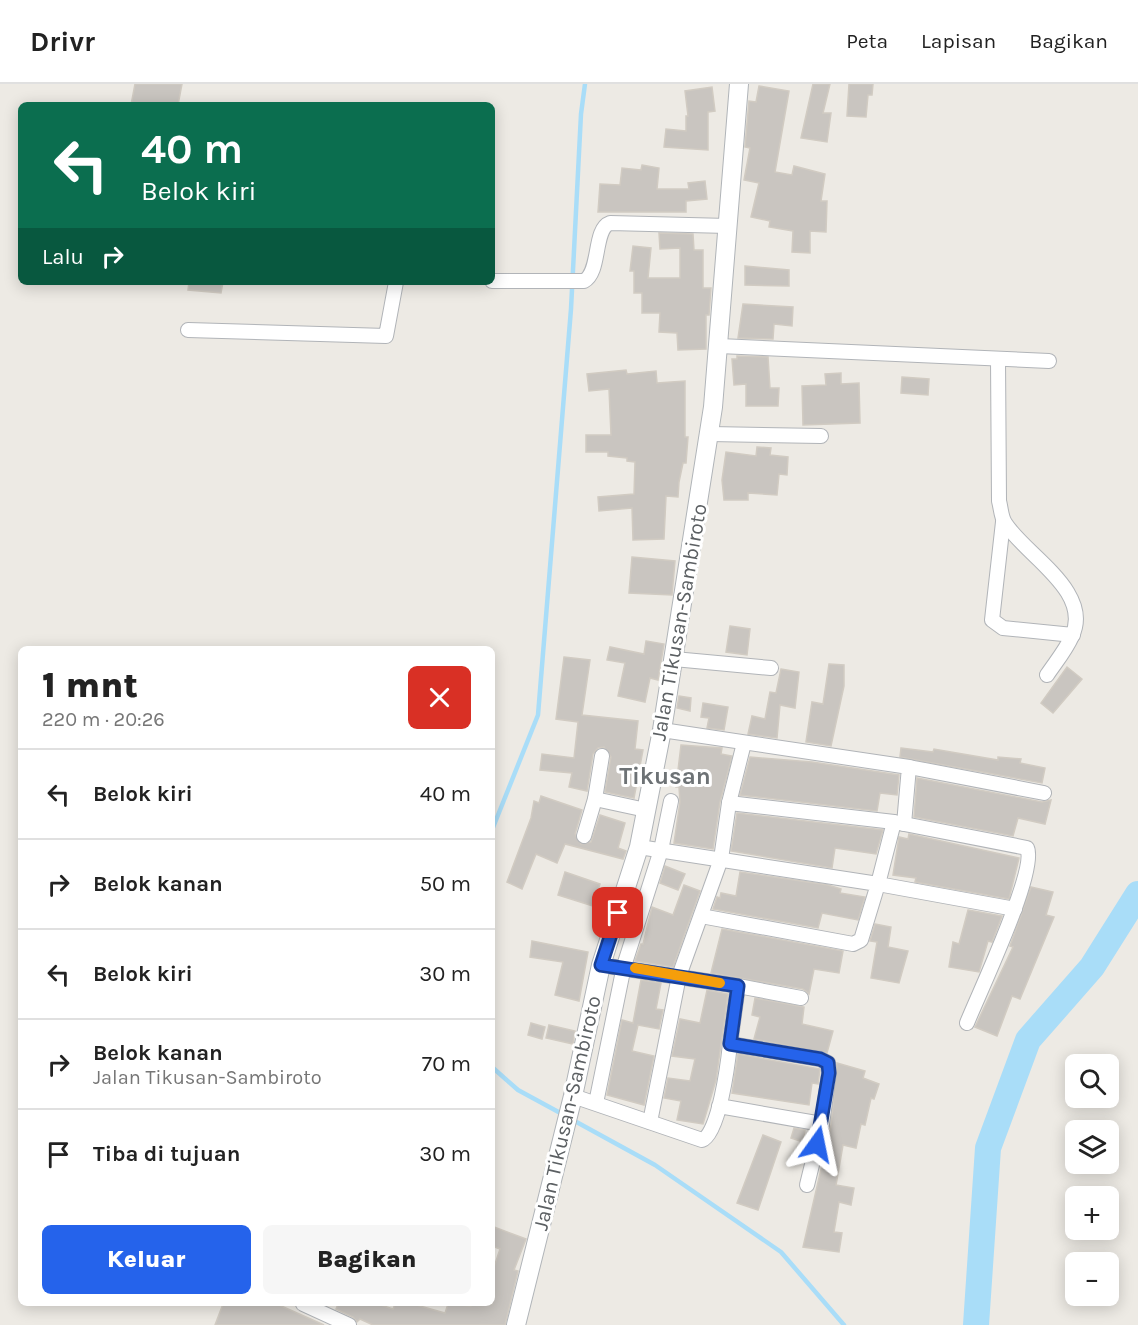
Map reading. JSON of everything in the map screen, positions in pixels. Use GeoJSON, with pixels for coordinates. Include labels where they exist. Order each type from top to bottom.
{"type":"FeatureCollection","features":[{"type":"Feature","properties":{"kind":"street","name":"Jalan Tikusan-Sambiroto"},"geometry":{"type":"LineString","coordinates":[[516,1325],[573,1098],[601,965],[639,847],[662,730],[710,434],[740,84]]}},
{"type":"Feature","properties":{"kind":"street"},"geometry":{"type":"LineString","coordinates":[[495,281],[573,283],[589,279],[606,225],[728,226]]}},
{"type":"Feature","properties":{"kind":"street"},"geometry":{"type":"LineString","coordinates":[[188,330],[386,336],[395,285]]}},
{"type":"Feature","properties":{"kind":"street"},"geometry":{"type":"LineString","coordinates":[[719,346],[1049,362]]}},
{"type":"Feature","properties":{"kind":"street"},"geometry":{"type":"LineString","coordinates":[[998,359],[999,501],[1003,522],[992,620],[1003,628],[1073,635]]}},
{"type":"Feature","properties":{"kind":"street"},"geometry":{"type":"LineString","coordinates":[[710,434],[821,436]]}},
{"type":"Feature","properties":{"kind":"street"},"geometry":{"type":"LineString","coordinates":[[1003,522],[1053,574],[1073,602],[1076,615],[1073,635],[1047,675]]}},
{"type":"Feature","properties":{"kind":"street"},"geometry":{"type":"LineString","coordinates":[[674,659],[771,668]]}},
{"type":"Feature","properties":{"kind":"street"},"geometry":{"type":"LineString","coordinates":[[662,730],[909,767],[1044,793]]}},
{"type":"Feature","properties":{"kind":"street"},"geometry":{"type":"LineString","coordinates":[[650,1122],[679,976],[721,859],[729,803],[744,743]]}},
{"type":"Feature","properties":{"kind":"street"},"geometry":{"type":"LineString","coordinates":[[584,836],[595,799],[602,756]]}},
{"type":"Feature","properties":{"kind":"street"},"geometry":{"type":"LineString","coordinates":[[701,916],[853,944],[861,940],[899,823],[909,767]]}},
{"type":"Feature","properties":{"kind":"street"},"geometry":{"type":"LineString","coordinates":[[595,799],[646,810]]}},
{"type":"Feature","properties":{"kind":"street"},"geometry":{"type":"LineString","coordinates":[[596,1102],[624,966],[662,850],[671,801]]}},
{"type":"Feature","properties":{"kind":"street"},"geometry":{"type":"LineString","coordinates":[[729,803],[899,823],[1027,848],[1030,859],[1015,909],[967,1023]]}},
{"type":"Feature","properties":{"kind":"street"},"geometry":{"type":"LineString","coordinates":[[639,847],[878,884],[1015,909]]}},
{"type":"Feature","properties":{"kind":"street"},"geometry":{"type":"LineString","coordinates":[[601,965],[624,966],[801,998]]}},
{"type":"Feature","properties":{"kind":"street"},"geometry":{"type":"LineString","coordinates":[[573,1098],[596,1102],[702,1140],[711,1133],[719,1106],[738,986]]}},
{"type":"Feature","properties":{"kind":"street"},"geometry":{"type":"LineString","coordinates":[[730,1044],[824,1060],[829,1073],[822,1124],[807,1185]]}},
{"type":"Feature","properties":{"kind":"street"},"geometry":{"type":"LineString","coordinates":[[719,1106],[822,1124]]}},
{"type":"Feature","properties":{"kind":"street"},"geometry":{"type":"LineString","coordinates":[[307,1306],[349,1325]]}},
{"type":"Feature","properties":{"kind":"building"},"geometry":{"type":"Polygon","coordinates":[[[135,84],[182,84],[179,102],[132,102],[135,84]]]}},
{"type":"Feature","properties":{"kind":"building"},"geometry":{"type":"Polygon","coordinates":[[[813,84],[830,84],[823,113],[831,113],[827,142],[801,138],[813,84]]]}},
{"type":"Feature","properties":{"kind":"building"},"geometry":{"type":"Polygon","coordinates":[[[849,84],[873,84],[872,95],[868,95],[866,117],[847,116],[849,84]]]}},
{"type":"Feature","properties":{"kind":"building"},"geometry":{"type":"Polygon","coordinates":[[[759,86],[789,91],[775,172],[792,175],[794,166],[825,174],[821,201],[827,201],[826,232],[810,231],[810,253],[792,252],[793,231],[769,227],[770,221],[751,217],[759,183],[744,180],[750,148],[745,147],[749,101],[756,102],[759,86]]]}},
{"type":"Feature","properties":{"kind":"building"},"geometry":{"type":"Polygon","coordinates":[[[712,87],[715,111],[708,112],[708,150],[664,147],[666,129],[686,131],[686,116],[688,116],[685,91],[712,87]]]}},
{"type":"Feature","properties":{"kind":"building"},"geometry":{"type":"Polygon","coordinates":[[[642,165],[659,168],[657,189],[689,189],[688,183],[705,181],[707,199],[686,201],[686,212],[598,212],[600,184],[620,185],[622,168],[641,170],[642,165]]]}},
{"type":"Feature","properties":{"kind":"building"},"geometry":{"type":"Polygon","coordinates":[[[659,233],[693,234],[694,250],[703,250],[703,288],[711,288],[709,315],[706,315],[706,349],[678,350],[677,333],[659,332],[660,313],[642,313],[642,293],[634,293],[634,271],[630,271],[633,246],[651,248],[648,278],[680,278],[680,248],[660,249],[659,233]]]}},
{"type":"Feature","properties":{"kind":"building"},"geometry":{"type":"Polygon","coordinates":[[[745,266],[789,270],[789,286],[745,285],[745,266]]]}},
{"type":"Feature","properties":{"kind":"building"},"geometry":{"type":"Polygon","coordinates":[[[189,285],[222,285],[221,293],[188,290],[189,285]]]}},
{"type":"Feature","properties":{"kind":"building"},"geometry":{"type":"Polygon","coordinates":[[[743,304],[793,307],[792,326],[774,324],[773,339],[738,338],[743,304]]]}},
{"type":"Feature","properties":{"kind":"building"},"geometry":{"type":"Polygon","coordinates":[[[737,356],[768,357],[770,388],[779,388],[778,406],[746,406],[746,384],[734,385],[732,359],[737,359],[737,356]]]}},
{"type":"Feature","properties":{"kind":"building"},"geometry":{"type":"Polygon","coordinates":[[[626,370],[627,374],[656,371],[657,383],[685,381],[685,437],[688,437],[686,463],[683,463],[678,497],[666,496],[664,539],[633,540],[632,508],[599,511],[598,497],[634,494],[635,462],[627,461],[627,458],[608,456],[608,452],[586,452],[586,435],[611,435],[609,389],[589,391],[587,374],[626,370]]]}},
{"type":"Feature","properties":{"kind":"building"},"geometry":{"type":"Polygon","coordinates":[[[841,373],[841,384],[859,383],[860,423],[803,425],[802,386],[826,385],[825,374],[841,373]]]}},
{"type":"Feature","properties":{"kind":"building"},"geometry":{"type":"Polygon","coordinates":[[[902,377],[929,379],[928,395],[901,393],[902,377]]]}},
{"type":"Feature","properties":{"kind":"building"},"geometry":{"type":"Polygon","coordinates":[[[757,447],[771,448],[770,455],[788,457],[787,475],[779,474],[777,495],[748,493],[748,500],[724,500],[722,480],[726,452],[756,456],[757,447]]]}},
{"type":"Feature","properties":{"kind":"building"},"geometry":{"type":"Polygon","coordinates":[[[632,557],[675,561],[672,595],[629,593],[632,557]]]}},
{"type":"Feature","properties":{"kind":"building"},"geometry":{"type":"Polygon","coordinates":[[[730,626],[750,629],[747,655],[726,652],[730,626]]]}},
{"type":"Feature","properties":{"kind":"building"},"geometry":{"type":"Polygon","coordinates":[[[646,641],[664,644],[658,680],[650,678],[645,702],[618,696],[625,663],[607,660],[610,647],[644,654],[646,641]]]}},
{"type":"Feature","properties":{"kind":"building"},"geometry":{"type":"Polygon","coordinates":[[[564,657],[590,660],[582,715],[638,721],[635,749],[643,750],[634,798],[605,792],[611,757],[604,747],[598,748],[593,754],[587,791],[569,787],[572,773],[540,770],[542,754],[574,758],[578,722],[556,719],[564,657]]]}},
{"type":"Feature","properties":{"kind":"building"},"geometry":{"type":"Polygon","coordinates":[[[829,664],[844,665],[844,686],[831,746],[806,742],[812,702],[823,704],[829,664]]]}},
{"type":"Feature","properties":{"kind":"building"},"geometry":{"type":"Polygon","coordinates":[[[1067,667],[1082,679],[1053,713],[1041,703],[1067,667]]]}},
{"type":"Feature","properties":{"kind":"building"},"geometry":{"type":"Polygon","coordinates":[[[781,669],[799,672],[795,708],[780,705],[777,738],[748,734],[752,716],[765,719],[770,692],[776,693],[781,669]]]}},
{"type":"Feature","properties":{"kind":"building"},"geometry":{"type":"Polygon","coordinates":[[[679,696],[691,698],[690,711],[677,708],[679,696]]]}},
{"type":"Feature","properties":{"kind":"building"},"geometry":{"type":"Polygon","coordinates":[[[703,703],[728,707],[724,730],[707,728],[709,718],[701,717],[703,703]]]}},
{"type":"Feature","properties":{"kind":"building"},"geometry":{"type":"Polygon","coordinates":[[[681,745],[722,748],[721,754],[732,756],[720,802],[713,849],[674,843],[680,802],[679,787],[676,787],[681,745]]]}},
{"type":"Feature","properties":{"kind":"building"},"geometry":{"type":"Polygon","coordinates":[[[901,748],[933,752],[934,749],[998,760],[998,757],[1021,759],[1020,763],[1045,768],[1042,783],[900,757],[901,748]]]}},
{"type":"Feature","properties":{"kind":"building"},"geometry":{"type":"Polygon","coordinates":[[[750,757],[812,762],[899,775],[897,795],[880,793],[877,811],[740,795],[750,757]]]}},
{"type":"Feature","properties":{"kind":"building"},"geometry":{"type":"Polygon","coordinates":[[[917,778],[1042,802],[1051,800],[1045,824],[1018,818],[1013,836],[914,817],[917,778]]]}},
{"type":"Feature","properties":{"kind":"building"},"geometry":{"type":"Polygon","coordinates":[[[541,796],[582,810],[575,834],[581,844],[591,842],[600,815],[625,823],[618,848],[626,851],[623,859],[565,844],[557,863],[536,854],[522,889],[507,882],[531,818],[534,801],[539,803],[541,796]]]}},
{"type":"Feature","properties":{"kind":"building"},"geometry":{"type":"Polygon","coordinates":[[[737,813],[883,830],[876,854],[835,848],[832,868],[731,851],[737,813]]]}},
{"type":"Feature","properties":{"kind":"building"},"geometry":{"type":"Polygon","coordinates":[[[909,834],[1019,858],[1009,899],[915,882],[916,878],[893,875],[899,837],[908,839],[909,834]]]}},
{"type":"Feature","properties":{"kind":"building"},"geometry":{"type":"Polygon","coordinates":[[[665,866],[685,874],[678,890],[660,883],[665,866]]]}},
{"type":"Feature","properties":{"kind":"building"},"geometry":{"type":"Polygon","coordinates":[[[565,872],[600,884],[593,906],[558,895],[565,872]]]}},
{"type":"Feature","properties":{"kind":"building"},"geometry":{"type":"Polygon","coordinates":[[[740,872],[828,885],[841,889],[840,893],[865,897],[858,920],[822,913],[818,928],[713,909],[721,893],[736,896],[740,872]]]}},
{"type":"Feature","properties":{"kind":"building"},"geometry":{"type":"Polygon","coordinates":[[[684,885],[700,891],[673,967],[635,961],[641,944],[643,944],[652,907],[673,915],[684,885]]]}},
{"type":"Feature","properties":{"kind":"building"},"geometry":{"type":"Polygon","coordinates":[[[1031,887],[1053,892],[1046,915],[1054,917],[1020,999],[1012,996],[997,1036],[975,1027],[1013,947],[1010,946],[1031,887]]]}},
{"type":"Feature","properties":{"kind":"building"},"geometry":{"type":"Polygon","coordinates":[[[968,910],[1002,916],[992,942],[988,941],[979,972],[949,967],[953,942],[959,944],[968,910]]]}},
{"type":"Feature","properties":{"kind":"building"},"geometry":{"type":"Polygon","coordinates":[[[875,924],[891,927],[888,947],[908,951],[899,983],[871,978],[877,942],[870,941],[875,924]]]}},
{"type":"Feature","properties":{"kind":"building"},"geometry":{"type":"Polygon","coordinates":[[[722,929],[843,951],[839,973],[814,969],[809,994],[803,989],[711,973],[722,929]]]}},
{"type":"Feature","properties":{"kind":"building"},"geometry":{"type":"Polygon","coordinates":[[[532,941],[588,952],[579,1001],[555,995],[563,962],[530,957],[532,941]]]}},
{"type":"Feature","properties":{"kind":"building"},"geometry":{"type":"Polygon","coordinates":[[[641,980],[661,983],[656,1009],[663,1010],[659,1029],[638,1025],[632,1051],[654,1056],[644,1105],[607,1095],[622,1020],[633,1023],[641,980]]]}},
{"type":"Feature","properties":{"kind":"building"},"geometry":{"type":"Polygon","coordinates":[[[707,990],[728,994],[716,1080],[703,1124],[677,1120],[681,1101],[664,1098],[668,1078],[690,1081],[695,1059],[672,1056],[680,1019],[700,1023],[707,990]]]}},
{"type":"Feature","properties":{"kind":"building"},"geometry":{"type":"Polygon","coordinates":[[[755,998],[804,1007],[802,1024],[833,1031],[827,1053],[754,1039],[760,1017],[752,1015],[755,998]]]}},
{"type":"Feature","properties":{"kind":"building"},"geometry":{"type":"Polygon","coordinates":[[[531,1023],[545,1027],[542,1039],[528,1035],[531,1023]]]}},
{"type":"Feature","properties":{"kind":"building"},"geometry":{"type":"Polygon","coordinates":[[[549,1025],[575,1031],[573,1044],[546,1038],[549,1025]]]}},
{"type":"Feature","properties":{"kind":"building"},"geometry":{"type":"Polygon","coordinates":[[[738,1054],[820,1069],[818,1084],[812,1083],[809,1105],[732,1093],[738,1054]]]}},
{"type":"Feature","properties":{"kind":"building"},"geometry":{"type":"Polygon","coordinates":[[[837,1063],[865,1071],[863,1078],[879,1084],[874,1099],[871,1098],[865,1125],[861,1124],[856,1148],[843,1145],[836,1185],[854,1188],[851,1205],[839,1202],[834,1232],[842,1233],[839,1252],[803,1247],[831,1126],[837,1063]]]}},
{"type":"Feature","properties":{"kind":"building"},"geometry":{"type":"Polygon","coordinates":[[[794,1128],[805,1130],[803,1142],[791,1138],[794,1128]]]}},
{"type":"Feature","properties":{"kind":"building"},"geometry":{"type":"Polygon","coordinates":[[[763,1135],[781,1142],[758,1210],[737,1203],[763,1135]]]}},
{"type":"Feature","properties":{"kind":"building"},"geometry":{"type":"Polygon","coordinates":[[[495,1227],[526,1239],[514,1270],[518,1271],[505,1325],[373,1325],[360,1319],[357,1322],[353,1317],[336,1309],[337,1306],[384,1306],[393,1309],[394,1306],[420,1306],[445,1313],[447,1306],[495,1306],[495,1264],[500,1249],[495,1247],[495,1227]]]}},
{"type":"Feature","properties":{"kind":"building"},"geometry":{"type":"Polygon","coordinates":[[[222,1306],[281,1306],[324,1325],[215,1325],[222,1306]]]}},
{"type":"Feature","properties":{"kind":"waterway"},"geometry":{"type":"LineString","coordinates":[[495,822],[538,715],[571,309],[581,114],[585,84]]}},
{"type":"Feature","properties":{"kind":"waterway"},"geometry":{"type":"LineString","coordinates":[[976,1325],[988,1148],[1028,1040],[1092,967],[1138,894]]}},
{"type":"Feature","properties":{"kind":"waterway"},"geometry":{"type":"LineString","coordinates":[[495,1070],[518,1090],[564,1115]]}},
{"type":"Feature","properties":{"kind":"waterway"},"geometry":{"type":"LineString","coordinates":[[571,1119],[655,1165],[781,1252],[844,1325]]}},
{"type":"Feature","properties":{"kind":"slow traffic"},"geometry":{"type":"LineString","coordinates":[[635,968],[720,983]]}},
{"type":"Feature","properties":{"kind":"district","name":"Tikusan"},"geometry":{"type":"Point","coordinates":[665,776]}},
{"type":"Feature","properties":{"kind":"route"},"geometry":{"type":"LineString","coordinates":[[618,913],[601,965],[624,966],[738,986],[730,1044],[820,1059],[828,1063],[829,1073],[817,1144]]}}]}
